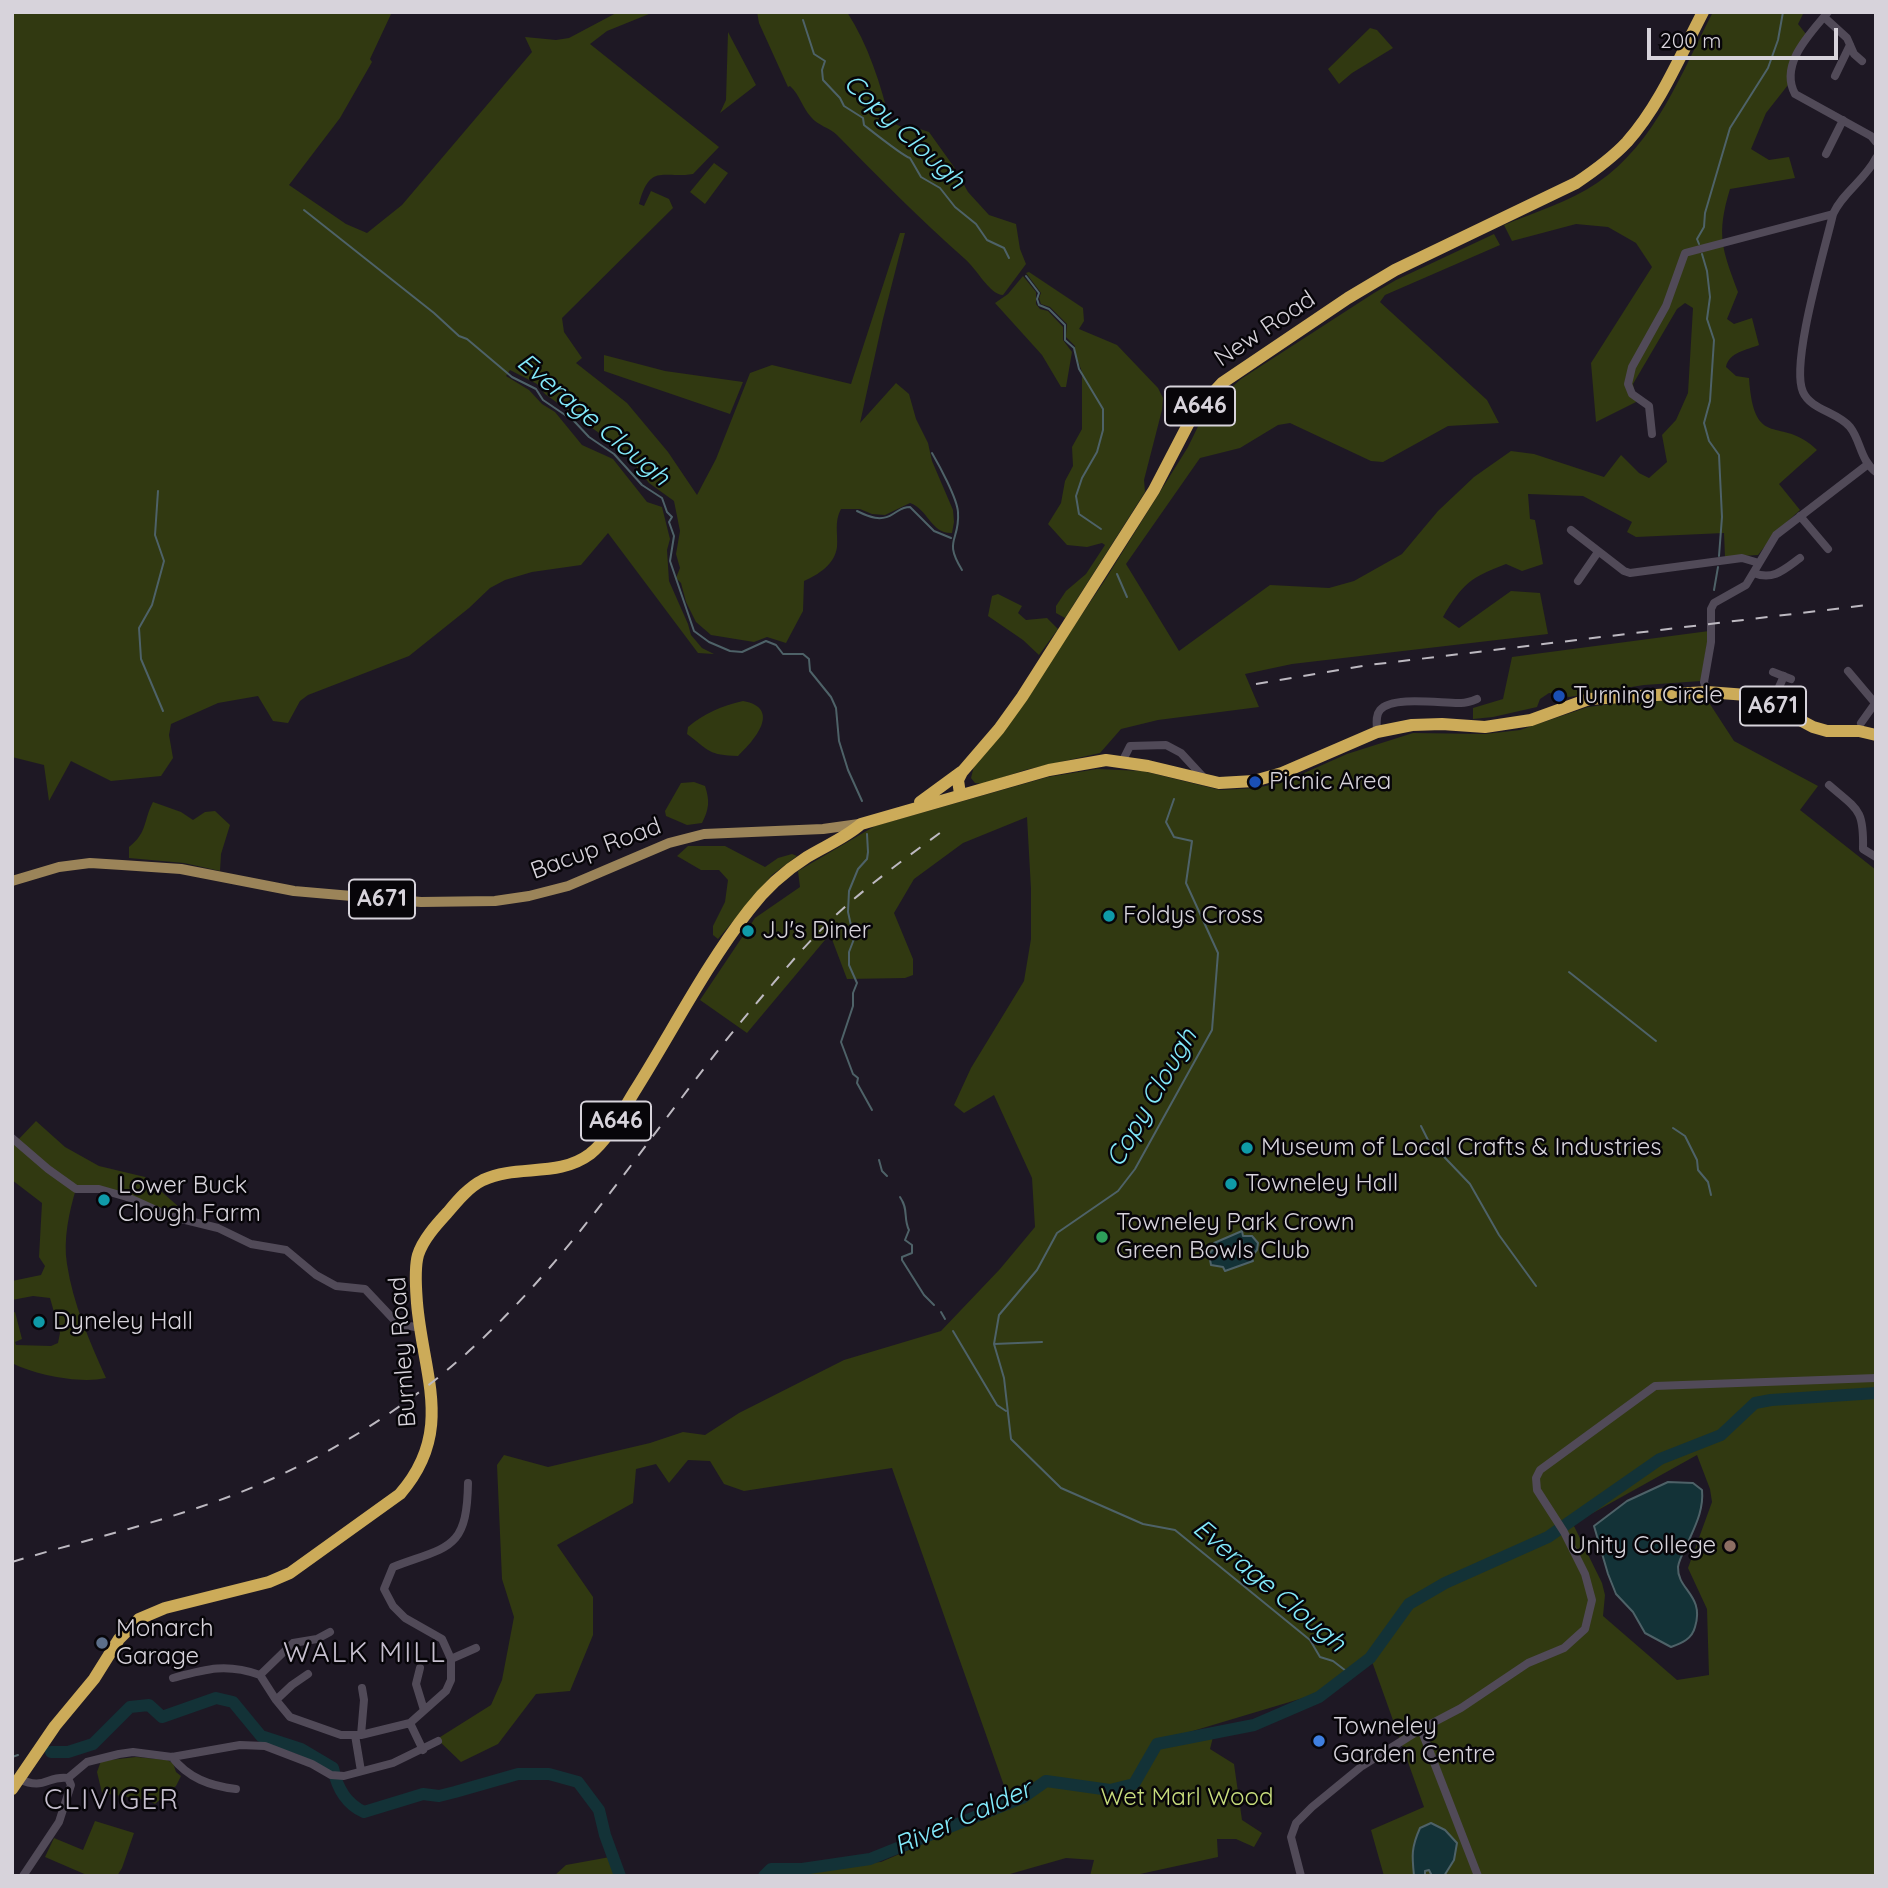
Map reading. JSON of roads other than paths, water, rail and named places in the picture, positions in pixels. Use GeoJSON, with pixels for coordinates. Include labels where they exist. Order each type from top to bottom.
{"type":"FeatureCollection","features":[{"type":"Feature","properties":{"kind":"highway","name":"New Road"},"geometry":{"type":"LineString","coordinates":[[911,808],[962,772],[999,729],[1153,490],[1194,413],[1222,383],[1348,298],[1395,270],[1576,183],[1601,166],[1626,143],[1649,114],[1703,12]]}},
{"type":"Feature","properties":{"kind":"highway","name":"A671"},"geometry":{"type":"LineString","coordinates":[[960,794],[1049,770],[1106,760],[1219,783],[1254,781],[1282,773],[1377,732],[1412,725],[1485,727],[1531,720],[1589,699],[1707,692],[1747,695],[1813,727],[1827,731],[1876,735]]}},
{"type":"Feature","properties":{"kind":"highway"},"geometry":{"type":"LineString","coordinates":[[911,808],[960,794],[958,780],[962,772]]}},
{"type":"Feature","properties":{"kind":"highway","name":"Burnley Road"},"geometry":{"type":"LineString","coordinates":[[16,1784],[55,1726],[94,1679],[119,1639],[139,1619],[164,1608],[269,1583],[290,1573],[400,1494],[412,1481],[424,1459],[433,1417],[416,1287],[418,1256],[441,1220],[468,1190],[482,1181],[495,1176],[556,1169],[580,1160],[592,1152],[612,1127],[702,981],[759,898],[795,865],[850,834],[862,824],[911,808]]}},
{"type":"Feature","properties":{"kind":"main road","name":"Bacup Road"},"geometry":{"type":"LineString","coordinates":[[12,881],[59,867],[90,863],[122,864],[181,869],[314,893],[421,902],[495,901],[568,886],[669,843],[704,834],[823,829],[862,824]]}},
{"type":"Feature","properties":{"kind":"street"},"geometry":{"type":"LineString","coordinates":[[1862,61],[1854,54],[1847,38],[1826,15],[1794,60],[1790,84],[1795,94],[1871,136],[1876,142]]}},
{"type":"Feature","properties":{"kind":"street"},"geometry":{"type":"LineString","coordinates":[[1835,76],[1850,45]]}},
{"type":"Feature","properties":{"kind":"street"},"geometry":{"type":"LineString","coordinates":[[1826,154],[1843,120]]}},
{"type":"Feature","properties":{"kind":"street"},"geometry":{"type":"LineString","coordinates":[[1876,158],[1869,171],[1839,201],[1833,214],[1802,353],[1800,383],[1804,395],[1852,429],[1867,465],[1876,472]]}},
{"type":"Feature","properties":{"kind":"street"},"geometry":{"type":"LineString","coordinates":[[1652,434],[1649,406],[1632,394],[1628,383],[1632,367],[1667,306],[1685,253],[1833,214]]}},
{"type":"Feature","properties":{"kind":"street"},"geometry":{"type":"LineString","coordinates":[[1707,692],[1704,682],[1711,642],[1710,610],[1714,603],[1746,586],[1776,535],[1867,465]]}},
{"type":"Feature","properties":{"kind":"street"},"geometry":{"type":"LineString","coordinates":[[1800,516],[1828,549]]}},
{"type":"Feature","properties":{"kind":"street"},"geometry":{"type":"LineString","coordinates":[[1570,530],[1630,573],[1742,558],[1759,563]]}},
{"type":"Feature","properties":{"kind":"street"},"geometry":{"type":"LineString","coordinates":[[1578,581],[1598,552]]}},
{"type":"Feature","properties":{"kind":"street"},"geometry":{"type":"LineString","coordinates":[[1754,573],[1763,577],[1774,576],[1800,558]]}},
{"type":"Feature","properties":{"kind":"street"},"geometry":{"type":"LineString","coordinates":[[1848,671],[1875,702],[1861,723]]}},
{"type":"Feature","properties":{"kind":"street"},"geometry":{"type":"LineString","coordinates":[[1771,705],[1787,678],[1773,672]]}},
{"type":"Feature","properties":{"kind":"street"},"geometry":{"type":"LineString","coordinates":[[1377,732],[1376,719],[1385,706],[1422,700],[1464,704],[1477,699]]}},
{"type":"Feature","properties":{"kind":"street"},"geometry":{"type":"LineString","coordinates":[[1122,762],[1130,746],[1166,745],[1187,759],[1205,779]]}},
{"type":"Feature","properties":{"kind":"street"},"geometry":{"type":"LineString","coordinates":[[1829,785],[1858,809],[1864,822],[1863,849],[1876,858]]}},
{"type":"Feature","properties":{"kind":"street"},"geometry":{"type":"LineString","coordinates":[[12,1138],[76,1189],[99,1189],[127,1197],[169,1216],[218,1228],[251,1244],[286,1250],[316,1275],[336,1286],[365,1289],[398,1324],[421,1328]]}},
{"type":"Feature","properties":{"kind":"street"},"geometry":{"type":"LineString","coordinates":[[1301,1876],[1291,1837],[1296,1823],[1348,1776],[1421,1728],[1461,1708],[1528,1663],[1564,1648],[1585,1629],[1592,1600],[1585,1574],[1559,1523],[1537,1490],[1536,1478],[1540,1470],[1655,1386],[1876,1378]]}},
{"type":"Feature","properties":{"kind":"street"},"geometry":{"type":"LineString","coordinates":[[173,1678],[215,1667],[241,1668],[260,1675],[290,1717],[341,1735],[358,1735],[410,1723],[446,1691],[451,1680],[451,1659],[442,1639],[405,1618],[393,1606],[384,1589],[393,1567],[442,1550],[458,1535],[468,1512],[468,1483]]}},
{"type":"Feature","properties":{"kind":"street"},"geometry":{"type":"LineString","coordinates":[[260,1675],[293,1643],[317,1639],[330,1632]]}},
{"type":"Feature","properties":{"kind":"street"},"geometry":{"type":"LineString","coordinates":[[451,1659],[477,1648]]}},
{"type":"Feature","properties":{"kind":"street"},"geometry":{"type":"LineString","coordinates":[[420,1668],[416,1684],[424,1710]]}},
{"type":"Feature","properties":{"kind":"street"},"geometry":{"type":"LineString","coordinates":[[276,1700],[308,1674]]}},
{"type":"Feature","properties":{"kind":"street"},"geometry":{"type":"LineString","coordinates":[[361,1771],[358,1735],[364,1700],[362,1688]]}},
{"type":"Feature","properties":{"kind":"street"},"geometry":{"type":"LineString","coordinates":[[410,1723],[423,1750]]}},
{"type":"Feature","properties":{"kind":"street"},"geometry":{"type":"LineString","coordinates":[[1421,1728],[1478,1876]]}},
{"type":"Feature","properties":{"kind":"street"},"geometry":{"type":"LineString","coordinates":[[16,1784],[35,1785],[62,1777],[68,1778],[87,1762],[97,1758],[134,1752],[172,1757],[240,1745],[265,1745],[312,1764],[331,1775],[344,1776],[393,1763],[438,1741]]}},
{"type":"Feature","properties":{"kind":"street"},"geometry":{"type":"LineString","coordinates":[[172,1757],[181,1769],[201,1781],[216,1787],[236,1789]]}},
{"type":"Feature","properties":{"kind":"street"},"geometry":{"type":"LineString","coordinates":[[23,1876],[59,1822],[72,1785],[68,1778]]}},
{"type":"Feature","properties":{"kind":"waterway"},"geometry":{"type":"LineString","coordinates":[[1699,244],[1697,239],[1704,227],[1705,213],[1730,128],[1768,68],[1778,40],[1783,12]]}},
{"type":"Feature","properties":{"kind":"waterway","name":"Copy Clough"},"geometry":{"type":"LineString","coordinates":[[803,20],[814,54],[825,61],[823,80],[844,106],[863,118],[864,125],[910,158],[921,177],[940,188],[955,207],[976,224],[987,240],[1004,248],[1009,258]]}},
{"type":"Feature","properties":{"kind":"waterway","name":"Everage Clough"},"geometry":{"type":"LineString","coordinates":[[304,210],[512,377],[536,389],[543,400],[574,421],[589,437],[614,454],[642,485],[662,498],[672,517],[669,522],[674,536],[670,561],[694,631],[709,642],[730,651],[742,652],[766,641],[776,645],[783,654],[803,654],[809,659],[810,671],[831,697],[836,708],[839,741],[862,801]]}},
{"type":"Feature","properties":{"kind":"waterway"},"geometry":{"type":"LineString","coordinates":[[1702,254],[1710,297],[1707,319],[1714,340],[1710,401],[1704,423],[1709,441],[1719,455],[1722,517],[1719,556]]}},
{"type":"Feature","properties":{"kind":"waterway","name":"Copy Clough"},"geometry":{"type":"LineString","coordinates":[[1026,276],[1039,293],[1039,305],[1049,309],[1065,325],[1065,340],[1074,348],[1079,369],[1103,409],[1103,430],[1097,452],[1082,478],[1076,496],[1079,514],[1101,529]]}},
{"type":"Feature","properties":{"kind":"waterway"},"geometry":{"type":"LineString","coordinates":[[932,453],[957,506],[958,522],[953,546],[956,560],[962,570]]}},
{"type":"Feature","properties":{"kind":"waterway"},"geometry":{"type":"LineString","coordinates":[[158,491],[155,535],[164,561],[152,605],[139,628],[141,659],[163,711]]}},
{"type":"Feature","properties":{"kind":"waterway"},"geometry":{"type":"LineString","coordinates":[[857,511],[880,518],[910,507],[934,531],[951,538]]}},
{"type":"Feature","properties":{"kind":"waterway"},"geometry":{"type":"LineString","coordinates":[[1714,590],[1718,567]]}},
{"type":"Feature","properties":{"kind":"waterway","name":"Copy Clough"},"geometry":{"type":"LineString","coordinates":[[1117,574],[1127,597]]}},
{"type":"Feature","properties":{"kind":"waterway","name":"Copy Clough"},"geometry":{"type":"LineString","coordinates":[[994,1344],[999,1315],[1037,1270],[1057,1233],[1118,1191],[1135,1169],[1212,1030],[1218,953],[1186,883],[1192,841],[1174,837],[1166,822],[1174,799]]}},
{"type":"Feature","properties":{"kind":"waterway"},"geometry":{"type":"LineString","coordinates":[[867,834],[867,859],[858,869],[849,891],[848,912],[854,939],[849,952],[849,965],[857,983],[853,993],[853,1006],[841,1042],[853,1074],[858,1078],[857,1083],[872,1110]]}},
{"type":"Feature","properties":{"kind":"waterway"},"geometry":{"type":"LineString","coordinates":[[1569,972],[1656,1041]]}},
{"type":"Feature","properties":{"kind":"waterway"},"geometry":{"type":"LineString","coordinates":[[1421,1126],[1428,1140],[1470,1184],[1499,1235],[1536,1286]]}},
{"type":"Feature","properties":{"kind":"waterway"},"geometry":{"type":"LineString","coordinates":[[1673,1128],[1685,1136],[1697,1160],[1698,1170],[1708,1182],[1711,1195]]}},
{"type":"Feature","properties":{"kind":"waterway","name":"Everage Clough"},"geometry":{"type":"LineString","coordinates":[[879,1160],[882,1171],[887,1176]]}},
{"type":"Feature","properties":{"kind":"waterway"},"geometry":{"type":"LineString","coordinates":[[900,1197],[909,1230],[905,1240],[912,1245],[912,1253],[902,1257],[902,1260],[924,1295],[934,1305]]}},
{"type":"Feature","properties":{"kind":"waterway"},"geometry":{"type":"LineString","coordinates":[[941,1312],[945,1319]]}},
{"type":"Feature","properties":{"kind":"waterway"},"geometry":{"type":"LineString","coordinates":[[953,1331],[997,1405],[1006,1411]]}},
{"type":"Feature","properties":{"kind":"waterway","name":"Everage Clough"},"geometry":{"type":"LineString","coordinates":[[1042,1342],[994,1344],[1004,1378],[1011,1439],[1061,1488],[1143,1524],[1175,1530],[1310,1640],[1320,1657],[1333,1661],[1350,1674]]}},
{"type":"Feature","properties":{"kind":"waterway","name":"River Calder"},"geometry":{"type":"LineString","coordinates":[[764,1876],[771,1869],[802,1869],[870,1859],[1022,1798],[1046,1781],[1110,1790],[1134,1784],[1157,1744],[1254,1725],[1319,1697],[1370,1658],[1409,1604],[1445,1583],[1548,1537],[1660,1459],[1721,1435],[1755,1403],[1876,1393]]}},
{"type":"Feature","properties":{"kind":"waterway","name":"River Calder"},"geometry":{"type":"LineString","coordinates":[[51,1752],[68,1752],[93,1744],[130,1707],[149,1705],[162,1717],[216,1698],[233,1702],[261,1736],[301,1749],[333,1768],[343,1794],[352,1805],[364,1812],[423,1794],[439,1796],[518,1774],[549,1774],[578,1782],[599,1810],[620,1876]]}},
{"type":"Feature","properties":{"kind":"waterway","name":"River Calder"},"geometry":{"type":"LineString","coordinates":[[12,1757],[18,1755]]}},
{"type":"Feature","properties":{"kind":"railway"},"geometry":{"type":"LineString","coordinates":[[1256,684],[1369,665],[1876,604]]}},
{"type":"Feature","properties":{"kind":"railway"},"geometry":{"type":"LineString","coordinates":[[12,1562],[177,1515],[260,1484],[346,1441],[426,1387],[475,1346],[563,1252],[719,1049],[813,939],[859,895],[944,830]]}},
{"type":"Feature","properties":{"kind":"place","name":"Turning Circle"},"geometry":{"type":"Point","coordinates":[1559,696]}},
{"type":"Feature","properties":{"kind":"place","name":"Picnic Area"},"geometry":{"type":"Point","coordinates":[1255,782]}},
{"type":"Feature","properties":{"kind":"place","name":"Foldys Cross"},"geometry":{"type":"Point","coordinates":[1109,916]}},
{"type":"Feature","properties":{"kind":"place","name":"JJ's Diner"},"geometry":{"type":"Point","coordinates":[748,931]}},
{"type":"Feature","properties":{"kind":"place","name":"Museum of Local Crafts & Industries"},"geometry":{"type":"Point","coordinates":[1247,1148]}},
{"type":"Feature","properties":{"kind":"place","name":"Towneley Hall"},"geometry":{"type":"Point","coordinates":[1231,1184]}},
{"type":"Feature","properties":{"kind":"place","name":"Lower Buck Clough Farm"},"geometry":{"type":"Point","coordinates":[104,1200]}},
{"type":"Feature","properties":{"kind":"place","name":"Towneley Park Crown Green Bowls Club"},"geometry":{"type":"Point","coordinates":[1102,1237]}},
{"type":"Feature","properties":{"kind":"place","name":"Dyneley Hall"},"geometry":{"type":"Point","coordinates":[39,1322]}},
{"type":"Feature","properties":{"kind":"place","name":"Unity College"},"geometry":{"type":"Point","coordinates":[1730,1546]}},
{"type":"Feature","properties":{"kind":"place","name":"Monarch Garage"},"geometry":{"type":"Point","coordinates":[102,1643]}},
{"type":"Feature","properties":{"kind":"place","name":"Towneley Garden Centre"},"geometry":{"type":"Point","coordinates":[1319,1741]}},
{"type":"Feature","properties":{"kind":"district","name":"WALK MILL"},"geometry":{"type":"Point","coordinates":[365,1654]}},
{"type":"Feature","properties":{"kind":"district","name":"CLIVIGER"},"geometry":{"type":"Point","coordinates":[112,1801]}},
{"type":"Feature","properties":{"kind":"park label","name":"Wet Marl Wood"},"geometry":{"type":"Point","coordinates":[1187,1798]}}]}
